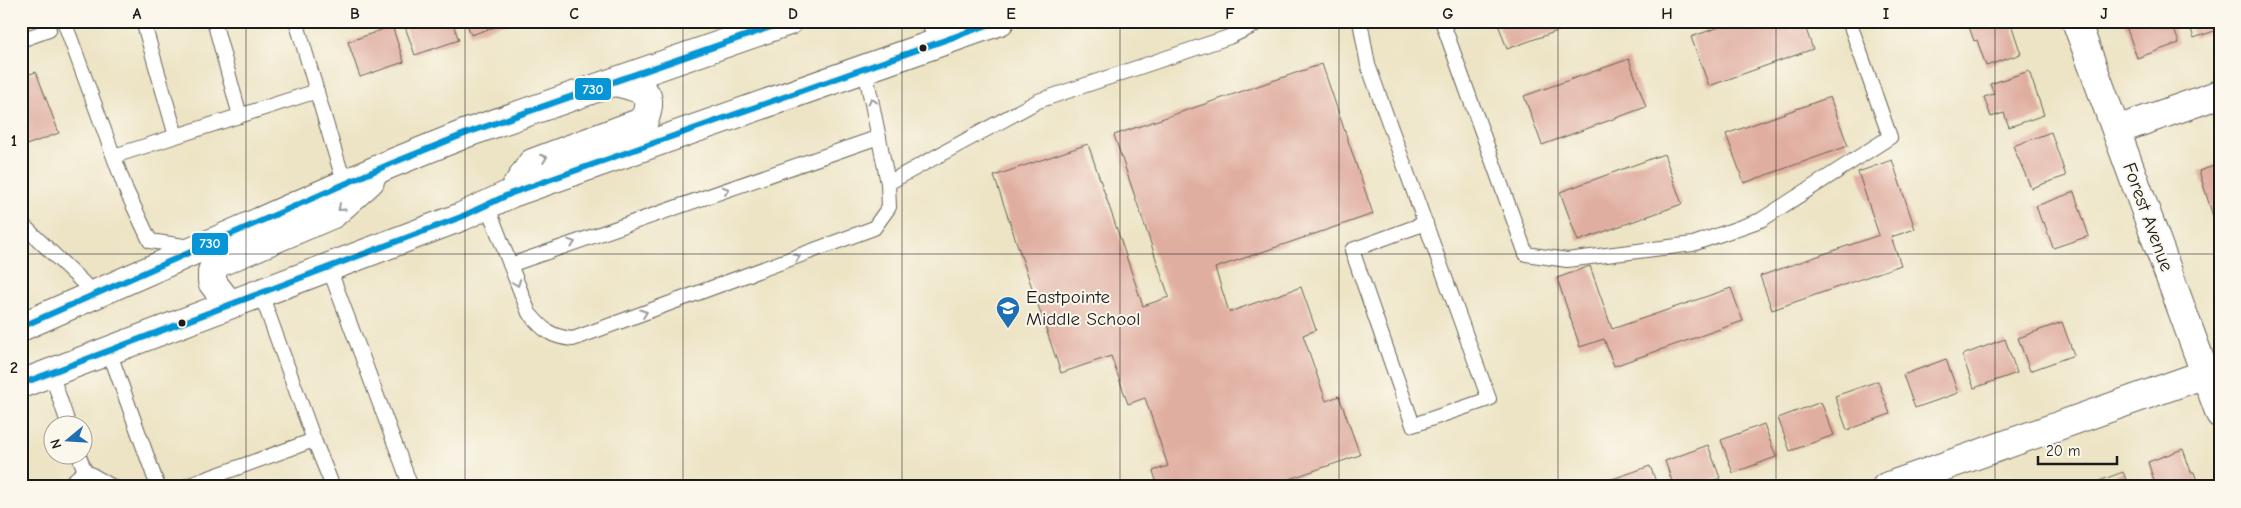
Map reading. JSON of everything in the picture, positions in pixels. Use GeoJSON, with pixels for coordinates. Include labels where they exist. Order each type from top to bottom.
{"type":"FeatureCollection","features":[{"type":"Feature","properties":{"kind":"street"},"geometry":{"type":"LineString","coordinates":[[21,327],[97,296],[199,248],[390,164],[467,133],[789,21]]}},
{"type":"Feature","properties":{"kind":"street"},"geometry":{"type":"LineString","coordinates":[[21,384],[461,218],[512,193],[865,69],[940,31],[1000,21]]}},
{"type":"Feature","properties":{"kind":"street","name":"Forest Avenue"},"geometry":{"type":"LineString","coordinates":[[2076,21],[2220,414]]}},
{"type":"Feature","properties":{"kind":"street"},"geometry":{"type":"LineString","coordinates":[[512,193],[532,163],[644,121],[649,106],[646,94],[638,88],[616,82]]}},
{"type":"Feature","properties":{"kind":"street"},"geometry":{"type":"LineString","coordinates":[[2117,130],[2220,94]]}},
{"type":"Feature","properties":{"kind":"street"},"geometry":{"type":"LineString","coordinates":[[229,304],[212,282],[212,271],[218,263],[333,214],[390,164]]}},
{"type":"Feature","properties":{"kind":"street"},"geometry":{"type":"LineString","coordinates":[[1886,487],[2205,374]]}},
{"type":"Feature","properties":{"kind":"lane"},"geometry":{"type":"LineString","coordinates":[[64,21],[126,190],[150,241],[199,248]]}},
{"type":"Feature","properties":{"kind":"lane"},"geometry":{"type":"LineString","coordinates":[[143,21],[176,136]]}},
{"type":"Feature","properties":{"kind":"lane"},"geometry":{"type":"LineString","coordinates":[[214,21],[240,116]]}},
{"type":"Feature","properties":{"kind":"lane"},"geometry":{"type":"LineString","coordinates":[[296,21],[317,91],[324,122],[345,184]]}},
{"type":"Feature","properties":{"kind":"lane"},"geometry":{"type":"LineString","coordinates":[[888,183],[1038,101],[1229,38],[1253,26],[1256,21]]}},
{"type":"Feature","properties":{"kind":"lane"},"geometry":{"type":"LineString","coordinates":[[1360,21],[1368,66],[1426,223],[1489,399],[1413,425],[1352,250],[1426,223]]}},
{"type":"Feature","properties":{"kind":"lane"},"geometry":{"type":"LineString","coordinates":[[1442,21],[1526,254],[1566,260],[1694,244],[1761,220],[1890,137],[1850,21]]}},
{"type":"Feature","properties":{"kind":"lane"},"geometry":{"type":"LineString","coordinates":[[21,40],[48,30]]}},
{"type":"Feature","properties":{"kind":"lane"},"geometry":{"type":"LineString","coordinates":[[487,205],[529,313],[540,328],[557,338],[573,339],[874,228],[888,207],[888,183],[865,69]]}},
{"type":"Feature","properties":{"kind":"lane"},"geometry":{"type":"LineString","coordinates":[[114,156],[317,91]]}},
{"type":"Feature","properties":{"kind":"lane"},"geometry":{"type":"LineString","coordinates":[[510,265],[879,136]]}},
{"type":"Feature","properties":{"kind":"lane"},"geometry":{"type":"LineString","coordinates":[[21,223],[97,296]]}},
{"type":"Feature","properties":{"kind":"lane"},"geometry":{"type":"LineString","coordinates":[[329,268],[410,487]]}},
{"type":"Feature","properties":{"kind":"lane"},"geometry":{"type":"LineString","coordinates":[[261,294],[333,487]]}},
{"type":"Feature","properties":{"kind":"lane"},"geometry":{"type":"LineString","coordinates":[[109,351],[158,487]]}},
{"type":"Feature","properties":{"kind":"lane"},"geometry":{"type":"LineString","coordinates":[[51,373],[66,416]]}},
{"type":"Feature","properties":{"kind":"lane"},"geometry":{"type":"LineString","coordinates":[[184,487],[314,440]]}},
{"type":"Feature","properties":{"kind":"lane"},"geometry":{"type":"LineString","coordinates":[[83,466],[85,471],[113,487]]}},
{"type":"Feature","properties":{"kind":"lane"},"geometry":{"type":"LineString","coordinates":[[66,487],[85,471]]}},
{"type":"Feature","properties":{"kind":"building"},"geometry":{"type":"Polygon","coordinates":[[[403,21],[452,21],[459,40],[415,55],[403,21]]]}},
{"type":"Feature","properties":{"kind":"building"},"geometry":{"type":"Polygon","coordinates":[[[466,21],[510,21],[510,22],[471,35],[466,21]]]}},
{"type":"Feature","properties":{"kind":"building"},"geometry":{"type":"Polygon","coordinates":[[[1497,21],[1583,21],[1583,22],[1507,49],[1497,21]]]}},
{"type":"Feature","properties":{"kind":"building"},"geometry":{"type":"Polygon","coordinates":[[[1736,21],[1803,21],[1813,49],[1709,86],[1691,37],[1736,21]]]}},
{"type":"Feature","properties":{"kind":"building"},"geometry":{"type":"Polygon","coordinates":[[[1976,21],[2010,21],[2021,54],[1986,66],[1977,40],[1974,41],[1968,24],[1976,21]]]}},
{"type":"Feature","properties":{"kind":"building"},"geometry":{"type":"Polygon","coordinates":[[[2129,21],[2171,21],[2179,43],[2137,58],[2125,23],[2129,21]]]}},
{"type":"Feature","properties":{"kind":"building"},"geometry":{"type":"Polygon","coordinates":[[[2188,21],[2220,21],[2220,29],[2194,38],[2188,21]]]}},
{"type":"Feature","properties":{"kind":"building"},"geometry":{"type":"Polygon","coordinates":[[[392,26],[404,62],[360,77],[348,42],[392,26]]]}},
{"type":"Feature","properties":{"kind":"building"},"geometry":{"type":"Polygon","coordinates":[[[1629,59],[1646,107],[1542,145],[1524,96],[1629,59]]]}},
{"type":"Feature","properties":{"kind":"building"},"geometry":{"type":"Polygon","coordinates":[[[1322,64],[1373,214],[1215,268],[1229,312],[1301,287],[1316,330],[1303,335],[1326,401],[1339,396],[1360,455],[1266,487],[1158,487],[1153,471],[1168,466],[1145,398],[1128,404],[1111,356],[1061,373],[994,176],[1088,144],[1143,306],[1169,297],[1114,135],[1322,64]]]}},
{"type":"Feature","properties":{"kind":"building"},"geometry":{"type":"Polygon","coordinates":[[[2029,71],[2044,115],[2009,127],[2004,113],[1991,117],[1984,97],[1994,94],[1990,84],[2029,71]]]}},
{"type":"Feature","properties":{"kind":"building"},"geometry":{"type":"Polygon","coordinates":[[[36,72],[59,133],[21,147],[21,77],[36,72]]]}},
{"type":"Feature","properties":{"kind":"building"},"geometry":{"type":"Polygon","coordinates":[[[1830,97],[1848,146],[1744,183],[1726,134],[1830,97]]]}},
{"type":"Feature","properties":{"kind":"building"},"geometry":{"type":"Polygon","coordinates":[[[2051,132],[2066,176],[2031,188],[2013,146],[2051,132]]]}},
{"type":"Feature","properties":{"kind":"building"},"geometry":{"type":"Polygon","coordinates":[[[1664,154],[1682,204],[1578,241],[1560,192],[1664,154]]]}},
{"type":"Feature","properties":{"kind":"building"},"geometry":{"type":"Polygon","coordinates":[[[1892,160],[1915,229],[1891,237],[1901,265],[1772,310],[1760,276],[1879,235],[1858,172],[1892,160]]]}},
{"type":"Feature","properties":{"kind":"building"},"geometry":{"type":"Polygon","coordinates":[[[2220,164],[2220,236],[2219,236],[2199,171],[2220,164]]]}},
{"type":"Feature","properties":{"kind":"building"},"geometry":{"type":"Polygon","coordinates":[[[2074,192],[2089,236],[2053,248],[2036,206],[2074,192]]]}},
{"type":"Feature","properties":{"kind":"building"},"geometry":{"type":"Polygon","coordinates":[[[1590,266],[1612,329],[1731,288],[1743,321],[1614,366],[1604,339],[1580,347],[1557,278],[1590,266]]]}},
{"type":"Feature","properties":{"kind":"building"},"geometry":{"type":"Polygon","coordinates":[[[2062,322],[2074,355],[2030,371],[2018,338],[2062,322]]]}},
{"type":"Feature","properties":{"kind":"building"},"geometry":{"type":"Polygon","coordinates":[[[2005,339],[2017,373],[1974,388],[1962,355],[2005,339]]]}},
{"type":"Feature","properties":{"kind":"building"},"geometry":{"type":"Polygon","coordinates":[[[1946,359],[1958,393],[1915,408],[1903,375],[1946,359]]]}},
{"type":"Feature","properties":{"kind":"building"},"geometry":{"type":"Polygon","coordinates":[[[1878,381],[1890,414],[1847,430],[1835,396],[1878,381]]]}},
{"type":"Feature","properties":{"kind":"building"},"geometry":{"type":"Polygon","coordinates":[[[1821,402],[1834,435],[1790,451],[1778,418],[1821,402]]]}},
{"type":"Feature","properties":{"kind":"building"},"geometry":{"type":"Polygon","coordinates":[[[1764,424],[1776,457],[1733,473],[1721,440],[1764,424]]]}},
{"type":"Feature","properties":{"kind":"building"},"geometry":{"type":"Polygon","coordinates":[[[1708,445],[1720,478],[1696,487],[1674,487],[1665,461],[1708,445]]]}},
{"type":"Feature","properties":{"kind":"building"},"geometry":{"type":"Polygon","coordinates":[[[2183,449],[2191,472],[2194,472],[2199,487],[2156,487],[2148,462],[2183,449]]]}},
{"type":"Feature","properties":{"kind":"building"},"geometry":{"type":"Polygon","coordinates":[[[1650,466],[1658,487],[1609,487],[1607,481],[1650,466]]]}},
{"type":"Feature","properties":{"kind":"building"},"geometry":{"type":"Polygon","coordinates":[[[2123,472],[2129,487],[2083,487],[2123,472]]]}},
{"type":"Feature","properties":{"kind":"transit line","name":"730"},"geometry":{"type":"LineString","coordinates":[[21,327],[390,164],[467,133],[788,21]]}},
{"type":"Feature","properties":{"kind":"transit line","name":"730"},"geometry":{"type":"LineString","coordinates":[[21,384],[461,217],[512,193],[999,21]]}},
{"type":"Feature","properties":{"kind":"place","name":"Eastpointe Middle School"},"geometry":{"type":"Point","coordinates":[1008,329]}}]}
